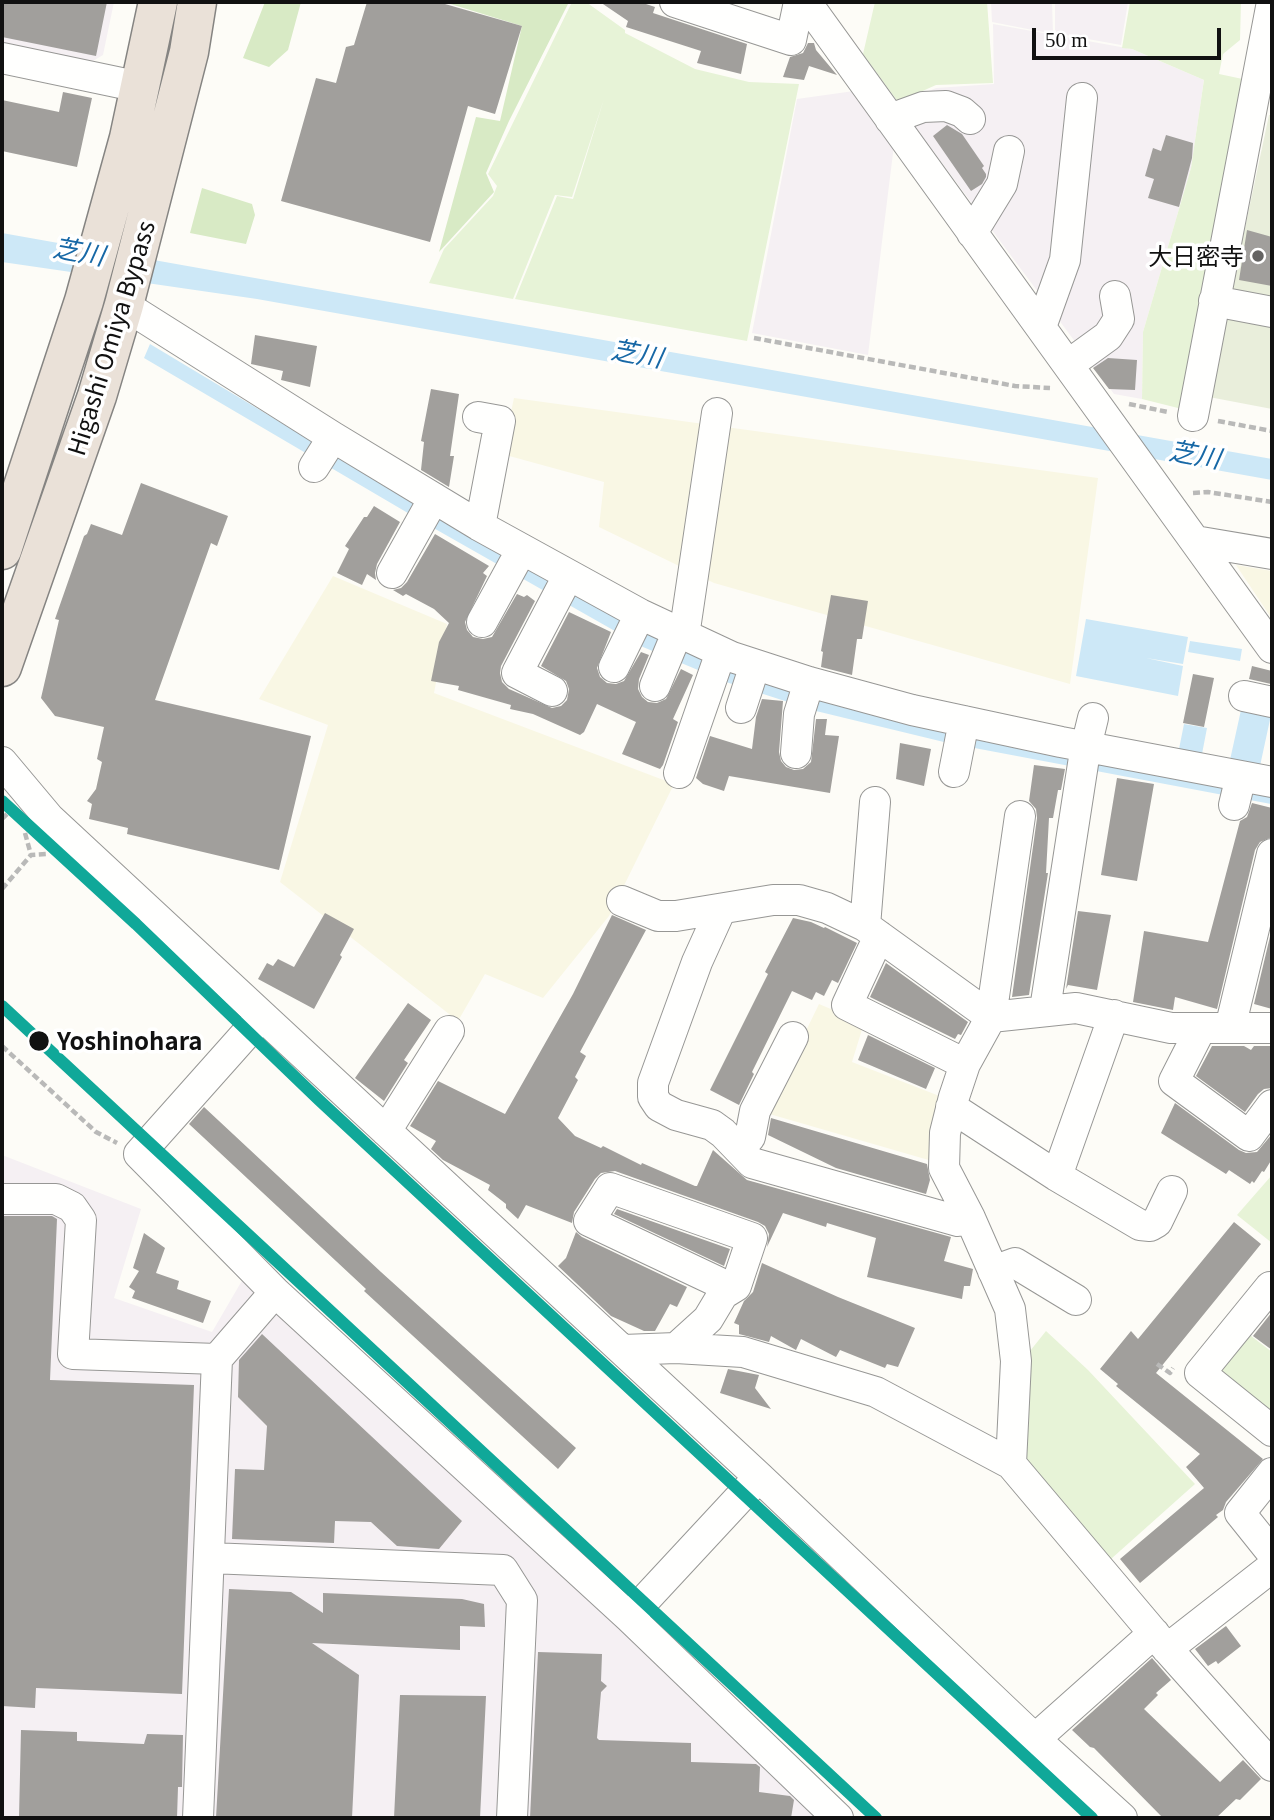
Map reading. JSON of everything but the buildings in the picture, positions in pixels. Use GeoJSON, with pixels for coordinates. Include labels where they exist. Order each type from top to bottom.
{"type":"FeatureCollection","features":[{"type":"Feature","properties":{"kind":"highway"},"geometry":{"type":"LineString","coordinates":[[149,2],[150,45]]}},
{"type":"Feature","properties":{"kind":"highway","name":"Higashi Omiya Bypass"},"geometry":{"type":"LineString","coordinates":[[2,550],[84,301],[140,87],[158,2]]}},
{"type":"Feature","properties":{"kind":"highway","name":"Higashi Omiya Bypass"},"geometry":{"type":"LineString","coordinates":[[2,667],[93,409],[124,305],[189,52],[197,2]]}},
{"type":"Feature","properties":{"kind":"highway"},"geometry":{"type":"LineString","coordinates":[[189,52],[207,2]]}},
{"type":"Feature","properties":{"kind":"street"},"geometry":{"type":"LineString","coordinates":[[675,2],[791,40],[799,2]]}},
{"type":"Feature","properties":{"kind":"street"},"geometry":{"type":"LineString","coordinates":[[806,2],[1272,648]]}},
{"type":"Feature","properties":{"kind":"street"},"geometry":{"type":"LineString","coordinates":[[1193,416],[1214,301],[1261,129],[1272,2]]}},
{"type":"Feature","properties":{"kind":"street"},"geometry":{"type":"LineString","coordinates":[[2,58],[140,87]]}},
{"type":"Feature","properties":{"kind":"street"},"geometry":{"type":"LineString","coordinates":[[1041,327],[1065,260],[1082,98]]}},
{"type":"Feature","properties":{"kind":"street"},"geometry":{"type":"LineString","coordinates":[[890,118],[923,107],[946,106],[970,118]]}},
{"type":"Feature","properties":{"kind":"street"},"geometry":{"type":"LineString","coordinates":[[972,233],[1002,184],[1009,151]]}},
{"type":"Feature","properties":{"kind":"street"},"geometry":{"type":"LineString","coordinates":[[1082,384],[1119,319],[1115,296]]}},
{"type":"Feature","properties":{"kind":"street"},"geometry":{"type":"LineString","coordinates":[[1214,301],[1272,312]]}},
{"type":"Feature","properties":{"kind":"street"},"geometry":{"type":"LineString","coordinates":[[124,305],[332,438],[480,526],[516,560],[563,585],[639,615],[720,653],[809,682],[963,723],[1272,782]]}},
{"type":"Feature","properties":{"kind":"street"},"geometry":{"type":"LineString","coordinates":[[660,675],[679,634],[717,413]]}},
{"type":"Feature","properties":{"kind":"street"},"geometry":{"type":"LineString","coordinates":[[478,417],[500,421],[480,526]]}},
{"type":"Feature","properties":{"kind":"street"},"geometry":{"type":"LineString","coordinates":[[314,467],[332,438]]}},
{"type":"Feature","properties":{"kind":"street"},"geometry":{"type":"LineString","coordinates":[[392,573],[434,499]]}},
{"type":"Feature","properties":{"kind":"street"},"geometry":{"type":"LineString","coordinates":[[1195,541],[1272,554]]}},
{"type":"Feature","properties":{"kind":"street"},"geometry":{"type":"LineString","coordinates":[[482,622],[516,560]]}},
{"type":"Feature","properties":{"kind":"street"},"geometry":{"type":"LineString","coordinates":[[552,691],[517,673],[563,585]]}},
{"type":"Feature","properties":{"kind":"street"},"geometry":{"type":"LineString","coordinates":[[620,655],[639,615]]}},
{"type":"Feature","properties":{"kind":"street"},"geometry":{"type":"LineString","coordinates":[[679,773],[720,653]]}},
{"type":"Feature","properties":{"kind":"street"},"geometry":{"type":"LineString","coordinates":[[743,703],[755,666]]}},
{"type":"Feature","properties":{"kind":"street"},"geometry":{"type":"LineString","coordinates":[[796,753],[800,714],[809,682]]}},
{"type":"Feature","properties":{"kind":"street"},"geometry":{"type":"LineString","coordinates":[[1045,1009],[1086,747],[1093,718]]}},
{"type":"Feature","properties":{"kind":"street"},"geometry":{"type":"LineString","coordinates":[[955,765],[963,723]]}},
{"type":"Feature","properties":{"kind":"street"},"geometry":{"type":"LineString","coordinates":[[2,762],[49,818],[623,1350],[1122,1818]]}},
{"type":"Feature","properties":{"kind":"street"},"geometry":{"type":"LineString","coordinates":[[1234,805],[1241,776]]}},
{"type":"Feature","properties":{"kind":"street"},"geometry":{"type":"LineString","coordinates":[[876,803],[872,931],[847,1005],[965,1064]]}},
{"type":"Feature","properties":{"kind":"street"},"geometry":{"type":"LineString","coordinates":[[1011,1464],[1016,1361],[1010,1309],[970,1218],[944,1168],[945,1133],[951,1107],[965,1064],[991,1017],[1020,816]]}},
{"type":"Feature","properties":{"kind":"street"},"geometry":{"type":"LineString","coordinates":[[1230,1028],[1272,854]]}},
{"type":"Feature","properties":{"kind":"street"},"geometry":{"type":"LineString","coordinates":[[622,901],[658,916],[676,916],[773,900],[799,900],[827,908],[872,931],[991,1017],[1045,1009],[1076,1008],[1171,1028],[1272,1028]]}},
{"type":"Feature","properties":{"kind":"street"},"geometry":{"type":"LineString","coordinates":[[721,909],[697,962],[653,1083],[653,1097],[659,1106],[677,1115],[712,1125],[752,1163],[958,1221],[970,1218]]}},
{"type":"Feature","properties":{"kind":"street"},"geometry":{"type":"LineString","coordinates":[[1057,1176],[1114,1015]]}},
{"type":"Feature","properties":{"kind":"street"},"geometry":{"type":"LineString","coordinates":[[261,1017],[139,1154],[275,1292],[629,1617],[838,1818]]}},
{"type":"Feature","properties":{"kind":"street"},"geometry":{"type":"LineString","coordinates":[[1200,1027],[1174,1081],[1249,1136],[1272,1105]]}},
{"type":"Feature","properties":{"kind":"street"},"geometry":{"type":"LineString","coordinates":[[386,1131],[449,1031]]}},
{"type":"Feature","properties":{"kind":"street"},"geometry":{"type":"LineString","coordinates":[[740,1149],[750,1137],[755,1111],[793,1037]]}},
{"type":"Feature","properties":{"kind":"street"},"geometry":{"type":"LineString","coordinates":[[951,1107],[1057,1176],[1140,1225],[1150,1226],[1157,1222],[1172,1191]]}},
{"type":"Feature","properties":{"kind":"street"},"geometry":{"type":"LineString","coordinates":[[676,1348],[708,1319],[723,1294],[736,1286],[752,1238],[610,1188],[589,1221],[718,1282],[723,1294]]}},
{"type":"Feature","properties":{"kind":"street"},"geometry":{"type":"LineString","coordinates":[[2,1199],[56,1199],[72,1207],[81,1220],[73,1354],[217,1359]]}},
{"type":"Feature","properties":{"kind":"street"},"geometry":{"type":"LineString","coordinates":[[993,1271],[1015,1263],[1076,1300]]}},
{"type":"Feature","properties":{"kind":"street"},"geometry":{"type":"LineString","coordinates":[[1272,1289],[1270,1287],[1200,1373],[1272,1431]]}},
{"type":"Feature","properties":{"kind":"street"},"geometry":{"type":"LineString","coordinates":[[198,1818],[217,1359],[275,1292]]}},
{"type":"Feature","properties":{"kind":"street"},"geometry":{"type":"LineString","coordinates":[[623,1350],[676,1348],[743,1352],[876,1392],[1011,1464],[1161,1641],[1272,1766]]}},
{"type":"Feature","properties":{"kind":"street"},"geometry":{"type":"LineString","coordinates":[[1272,1473],[1240,1513],[1272,1553]]}},
{"type":"Feature","properties":{"kind":"street"},"geometry":{"type":"LineString","coordinates":[[629,1617],[759,1477]]}},
{"type":"Feature","properties":{"kind":"street"},"geometry":{"type":"LineString","coordinates":[[210,1558],[503,1570],[522,1600],[512,1818]]}},
{"type":"Feature","properties":{"kind":"street"},"geometry":{"type":"LineString","coordinates":[[1035,1739],[1161,1641],[1272,1567]]}},
{"type":"Feature","properties":{"kind":"path"},"geometry":{"type":"LineString","coordinates":[[754,338],[1015,386],[1042,388],[1082,384]]}},
{"type":"Feature","properties":{"kind":"path"},"geometry":{"type":"LineString","coordinates":[[1156,487],[1272,502]]}},
{"type":"Feature","properties":{"kind":"path"},"geometry":{"type":"LineString","coordinates":[[2,819],[10,811]]}},
{"type":"Feature","properties":{"kind":"path"},"geometry":{"type":"LineString","coordinates":[[25,833],[31,855]]}},
{"type":"Feature","properties":{"kind":"path"},"geometry":{"type":"LineString","coordinates":[[2,889],[31,855],[50,853]]}},
{"type":"Feature","properties":{"kind":"path"},"geometry":{"type":"LineString","coordinates":[[2,1046],[96,1132],[139,1154]]}},
{"type":"Feature","properties":{"kind":"shaded area"},"geometry":{"type":"Polygon","coordinates":[[[2,2],[114,2],[103,55],[93,61],[2,43],[2,2]]]}},
{"type":"Feature","properties":{"kind":"shaded area"},"geometry":{"type":"Polygon","coordinates":[[[991,2],[1052,2],[1053,34],[992,22],[991,2]]]}},
{"type":"Feature","properties":{"kind":"shaded area"},"geometry":{"type":"Polygon","coordinates":[[[1055,2],[1128,2],[1121,45],[1055,33],[1055,2]]]}},
{"type":"Feature","properties":{"kind":"shaded area"},"geometry":{"type":"Polygon","coordinates":[[[993,24],[1132,49],[1204,80],[1191,168],[1143,332],[1142,399],[1114,394],[898,104],[936,88],[994,84],[993,24]]]}},
{"type":"Feature","properties":{"kind":"shaded area"},"geometry":{"type":"Polygon","coordinates":[[[854,91],[894,145],[868,355],[752,333],[797,99],[854,91]]]}},
{"type":"Feature","properties":{"kind":"shaded area"},"geometry":{"type":"Polygon","coordinates":[[[514,398],[1098,478],[1070,684],[714,583],[599,527],[604,482],[502,454],[514,398]]]}},
{"type":"Feature","properties":{"kind":"shaded area"},"geometry":{"type":"Polygon","coordinates":[[[1236,565],[1272,571],[1272,619],[1236,565]]]}},
{"type":"Feature","properties":{"kind":"shaded area"},"geometry":{"type":"Polygon","coordinates":[[[333,576],[447,624],[434,693],[674,784],[609,916],[543,998],[485,974],[458,1021],[280,882],[328,725],[259,699],[333,576]]]}},
{"type":"Feature","properties":{"kind":"shaded area"},"geometry":{"type":"Polygon","coordinates":[[[819,1004],[864,1023],[852,1062],[942,1097],[939,1163],[766,1113],[819,1004]]]}},
{"type":"Feature","properties":{"kind":"shaded area"},"geometry":{"type":"Polygon","coordinates":[[[2,1155],[141,1209],[114,1298],[212,1332],[247,1272],[823,1818],[2,1818],[2,1155]]]}},
{"type":"Feature","properties":{"kind":"green space"},"geometry":{"type":"Polygon","coordinates":[[[265,2],[301,2],[288,50],[269,67],[243,58],[265,2]]]}},
{"type":"Feature","properties":{"kind":"green space"},"geometry":{"type":"Polygon","coordinates":[[[444,2],[569,2],[486,173],[494,192],[439,252],[476,117],[500,121],[522,26],[444,2]]]}},
{"type":"Feature","properties":{"kind":"green space"},"geometry":{"type":"Polygon","coordinates":[[[572,2],[586,2],[625,30],[625,33],[695,69],[749,82],[799,84],[747,341],[515,299],[557,196],[573,199],[604,99],[572,197],[555,195],[513,299],[429,283],[444,249],[493,196],[497,186],[488,174],[572,2]]]}},
{"type":"Feature","properties":{"kind":"green space"},"geometry":{"type":"Polygon","coordinates":[[[875,2],[987,2],[993,83],[936,85],[898,102],[863,54],[875,2]]]}},
{"type":"Feature","properties":{"kind":"green space"},"geometry":{"type":"Polygon","coordinates":[[[1130,2],[1241,2],[1240,40],[1223,54],[1219,74],[1252,81],[1190,411],[1142,399],[1143,332],[1191,168],[1204,80],[1132,49],[1122,48],[1130,2]]]}},
{"type":"Feature","properties":{"kind":"green space"},"geometry":{"type":"Polygon","coordinates":[[[1269,115],[1272,115],[1272,409],[1209,397],[1269,115]]]}},
{"type":"Feature","properties":{"kind":"green space"},"geometry":{"type":"Polygon","coordinates":[[[202,188],[252,204],[255,215],[246,244],[190,233],[202,188]]]}},
{"type":"Feature","properties":{"kind":"green space"},"geometry":{"type":"Polygon","coordinates":[[[1272,1175],[1272,1243],[1237,1215],[1272,1175]]]}},
{"type":"Feature","properties":{"kind":"green space"},"geometry":{"type":"Polygon","coordinates":[[[1242,1329],[1272,1352],[1272,1420],[1215,1375],[1242,1329]]]}},
{"type":"Feature","properties":{"kind":"green space"},"geometry":{"type":"Polygon","coordinates":[[[1046,1331],[1088,1370],[1195,1484],[1111,1559],[1023,1461],[1026,1356],[1046,1331]]]}},
{"type":"Feature","properties":{"kind":"water","name":"芝川"},"geometry":{"type":"Polygon","coordinates":[[[2,233],[1272,459],[1272,480],[257,299],[2,262],[2,233]]]}},
{"type":"Feature","properties":{"kind":"water"},"geometry":{"type":"Polygon","coordinates":[[[150,344],[335,455],[668,643],[1272,790],[1271,804],[948,743],[816,711],[729,683],[643,647],[430,526],[144,358],[150,344]]]}},
{"type":"Feature","properties":{"kind":"water"},"geometry":{"type":"Polygon","coordinates":[[[1086,619],[1188,637],[1183,664],[1146,658],[1183,666],[1178,696],[1076,676],[1086,619]]]}},
{"type":"Feature","properties":{"kind":"water"},"geometry":{"type":"Polygon","coordinates":[[[1190,641],[1242,649],[1240,661],[1188,652],[1190,641]]]}},
{"type":"Feature","properties":{"kind":"water"},"geometry":{"type":"Polygon","coordinates":[[[1241,710],[1271,715],[1260,766],[1230,760],[1241,710]]]}},
{"type":"Feature","properties":{"kind":"water"},"geometry":{"type":"Polygon","coordinates":[[[1184,724],[1207,728],[1202,754],[1179,749],[1184,724]]]}},
{"type":"Feature","properties":{"kind":"transit line"},"geometry":{"type":"LineString","coordinates":[[2,801],[136,924],[319,1100],[1092,1818]]}},
{"type":"Feature","properties":{"kind":"transit line"},"geometry":{"type":"LineString","coordinates":[[2,1006],[876,1818]]}},
{"type":"Feature","properties":{"kind":"place","name":"大日密寺"},"geometry":{"type":"Point","coordinates":[1258,256]}},
{"type":"Feature","properties":{"kind":"place","name":"Yoshinohara"},"geometry":{"type":"Point","coordinates":[39,1041]}}]}
